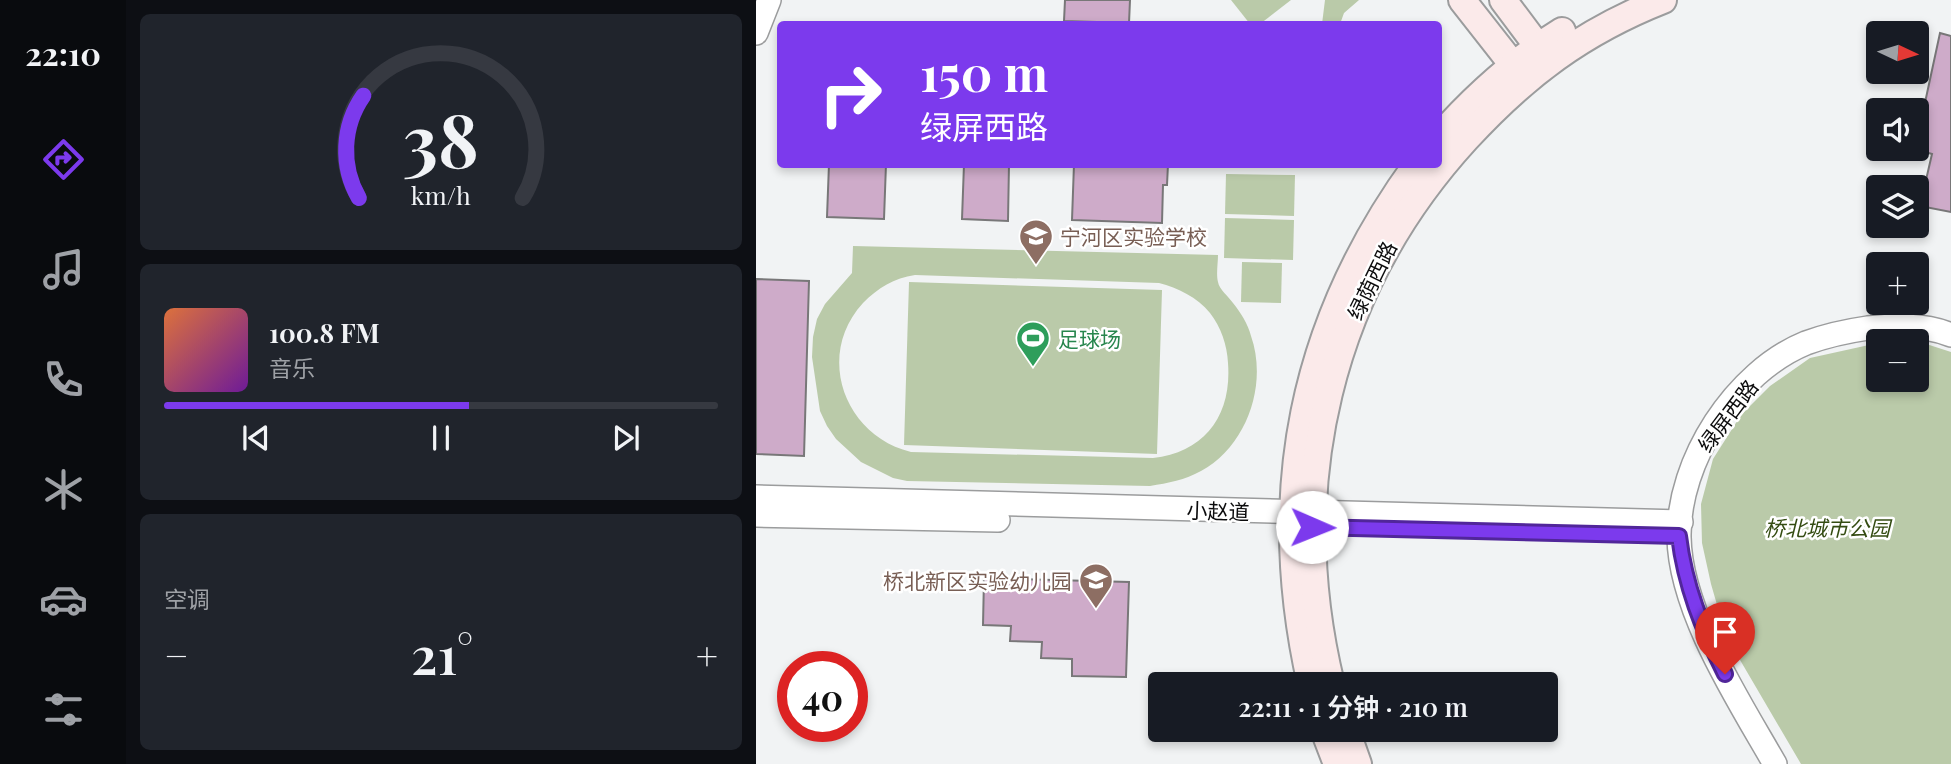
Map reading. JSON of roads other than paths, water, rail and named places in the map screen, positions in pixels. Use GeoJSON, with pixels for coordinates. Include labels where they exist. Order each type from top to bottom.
{"type":"FeatureCollection","features":[{"type":"Feature","properties":{"kind":"main road"},"geometry":{"type":"LineString","coordinates":[[1462,0],[1518,73]]}},
{"type":"Feature","properties":{"kind":"main road"},"geometry":{"type":"LineString","coordinates":[[1503,0],[1543,54]]}},
{"type":"Feature","properties":{"kind":"main road","name":"绿荫西路"},"geometry":{"type":"LineString","coordinates":[[1442,134],[1483,91],[1518,73],[1587,16],[1619,0]]}},
{"type":"Feature","properties":{"kind":"main road","name":"绿荫西路"},"geometry":{"type":"LineString","coordinates":[[1543,54],[1581,40],[1663,0]]}},
{"type":"Feature","properties":{"kind":"main road","name":"绿荫西路"},"geometry":{"type":"LineString","coordinates":[[1442,167],[1496,106],[1518,73]]}},
{"type":"Feature","properties":{"kind":"main road","name":"绿荫西路"},"geometry":{"type":"LineString","coordinates":[[1328,672],[1302,519],[1296,457],[1309,386],[1326,333],[1349,276],[1385,211],[1414,168]]}},
{"type":"Feature","properties":{"kind":"main road","name":"绿荫西路"},"geometry":{"type":"LineString","coordinates":[[1308,672],[1295,593],[1302,519],[1326,401],[1343,339],[1368,280],[1399,225],[1441,168]]}},
{"type":"Feature","properties":{"kind":"main road"},"geometry":{"type":"LineString","coordinates":[[1329,742],[1337,764]]}},
{"type":"Feature","properties":{"kind":"main road"},"geometry":{"type":"LineString","coordinates":[[1350,742],[1358,764]]}},
{"type":"Feature","properties":{"kind":"street"},"geometry":{"type":"LineString","coordinates":[[756,33],[769,0]]}},
{"type":"Feature","properties":{"kind":"street","name":"绿屏西路"},"geometry":{"type":"LineString","coordinates":[[1775,764],[1736,696],[1694,607],[1682,567],[1680,529],[1685,488],[1697,453],[1715,423],[1756,374],[1805,344],[1833,335],[1887,326],[1916,327],[1951,335]]}},
{"type":"Feature","properties":{"kind":"street","name":"小赵道"},"geometry":{"type":"LineString","coordinates":[[756,497],[1302,519],[1680,529]]}},
{"type":"Feature","properties":{"kind":"street","name":"小赵道"},"geometry":{"type":"LineString","coordinates":[[756,515],[1302,519]]}},
{"type":"Feature","properties":{"kind":"place","name":"宁河区实验学校"},"geometry":{"type":"Point","coordinates":[1036,266]}},
{"type":"Feature","properties":{"kind":"place","name":"足球场"},"geometry":{"type":"Point","coordinates":[1033,368]}},
{"type":"Feature","properties":{"kind":"place","name":"桥北新区实验幼儿园"},"geometry":{"type":"Point","coordinates":[1096,610]}},
{"type":"Feature","properties":{"kind":"park label","name":"桥北城市公园"},"geometry":{"type":"Point","coordinates":[1827,527]}}]}
